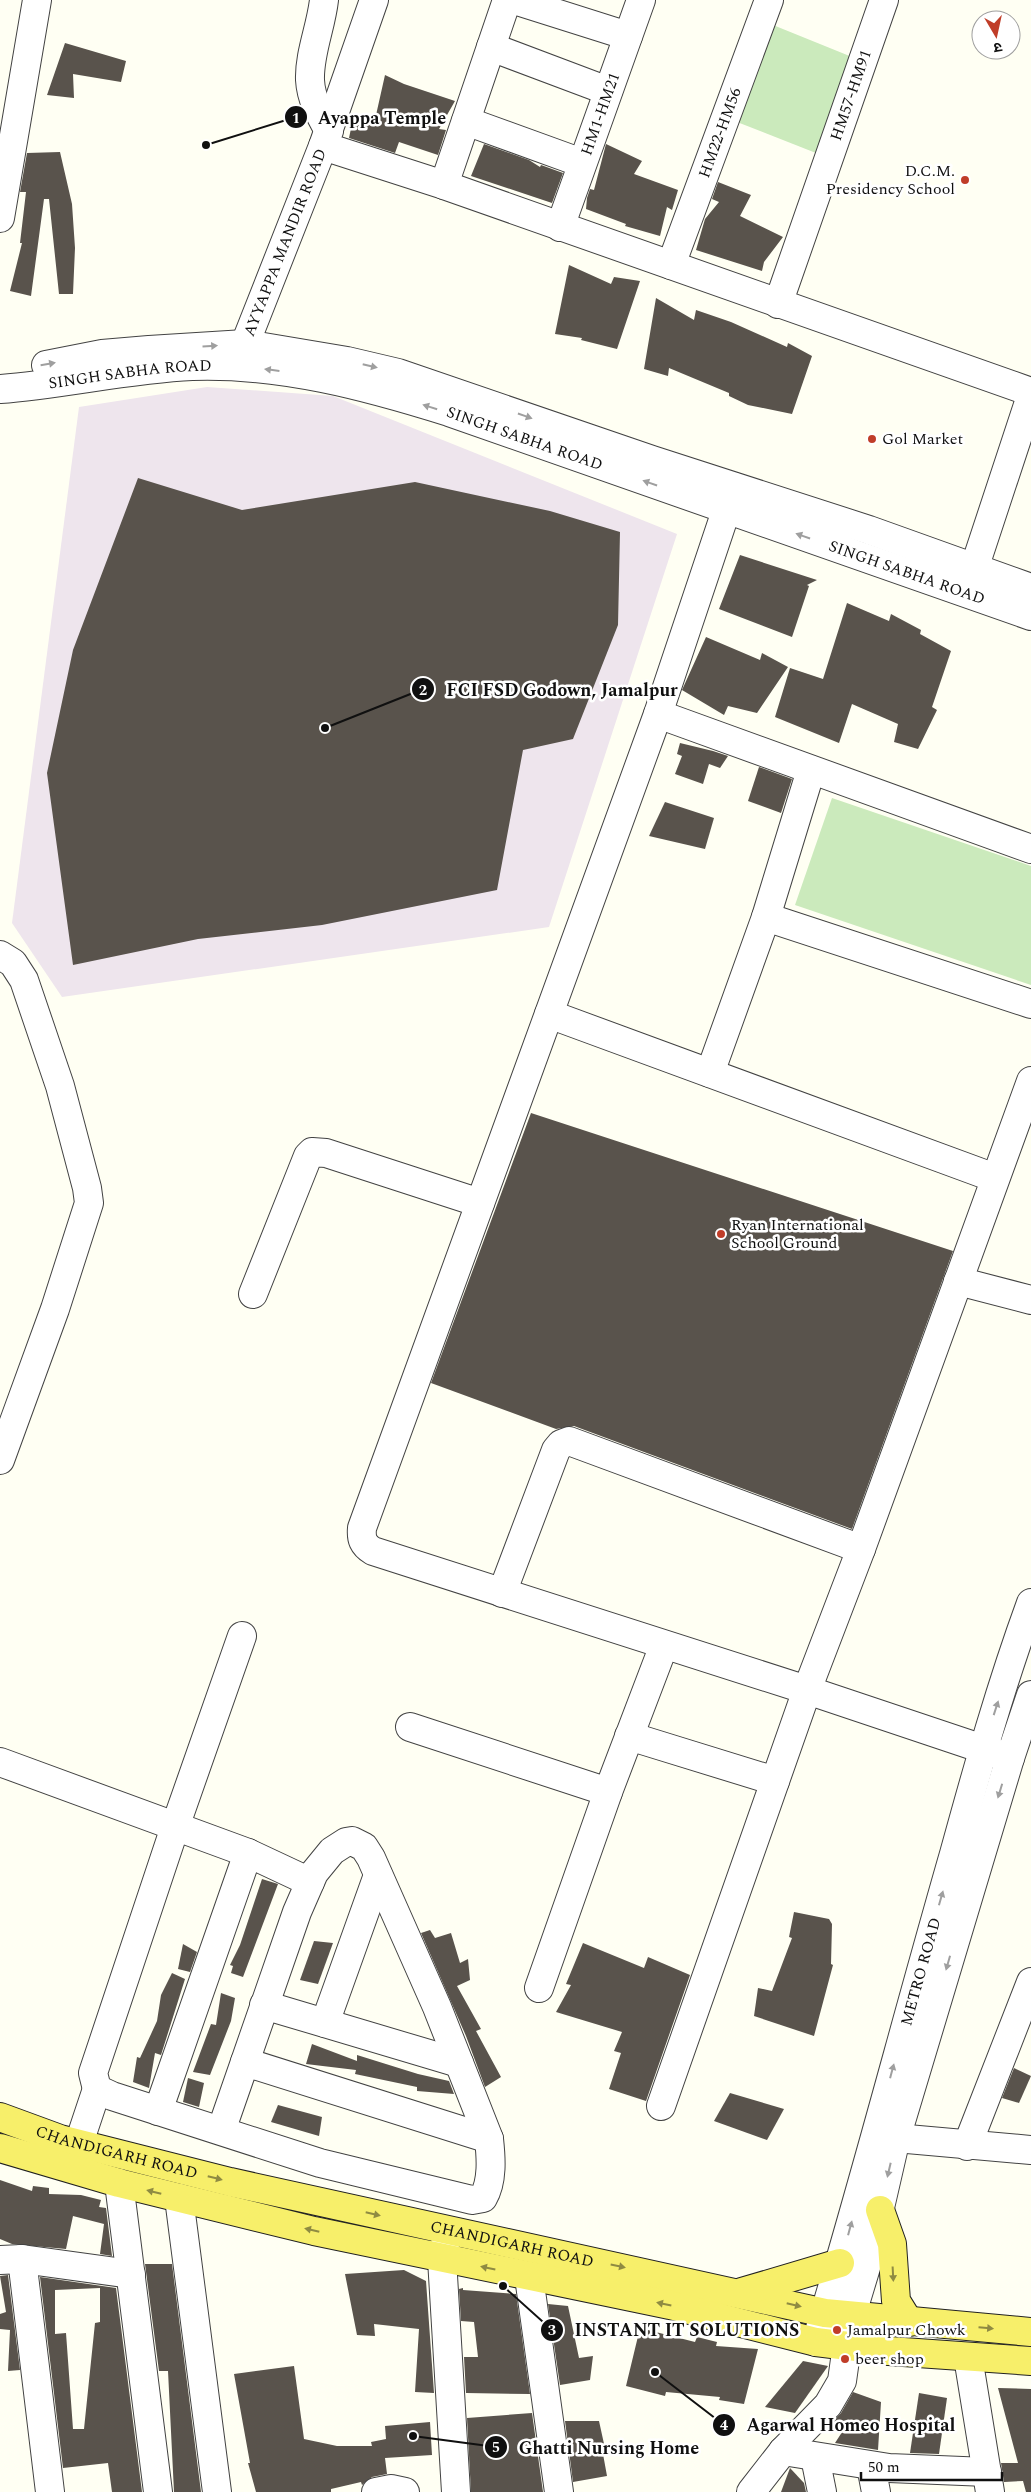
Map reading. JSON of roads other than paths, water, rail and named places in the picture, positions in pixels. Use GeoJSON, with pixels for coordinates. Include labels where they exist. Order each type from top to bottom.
{"type":"FeatureCollection","features":[{"type":"Feature","properties":{"kind":"main road","name":"CHANDIGARH ROAD"},"geometry":{"type":"LineString","coordinates":[[0,2117],[79,2144],[230,2182],[838,2315],[1031,2332]]}},
{"type":"Feature","properties":{"kind":"main road","name":"CHANDIGARH ROAD"},"geometry":{"type":"LineString","coordinates":[[0,2148],[119,2183],[180,2198],[442,2259],[670,2305],[816,2342],[968,2357],[1031,2361]]}},
{"type":"Feature","properties":{"kind":"main road"},"geometry":{"type":"LineString","coordinates":[[880,2210],[892,2244],[896,2301],[909,2322]]}},
{"type":"Feature","properties":{"kind":"main road"},"geometry":{"type":"LineString","coordinates":[[741,2293],[840,2263]]}},
{"type":"Feature","properties":{"kind":"street"},"geometry":{"type":"LineString","coordinates":[[0,218],[37,0]]}},
{"type":"Feature","properties":{"kind":"street"},"geometry":{"type":"LineString","coordinates":[[324,0],[310,81],[326,139],[444,185],[560,227],[1031,394],[970,580]]}},
{"type":"Feature","properties":{"kind":"street","name":"AYYAPPA MANDIR ROAD"},"geometry":{"type":"LineString","coordinates":[[245,344],[326,139],[374,0]]}},
{"type":"Feature","properties":{"kind":"street"},"geometry":{"type":"LineString","coordinates":[[444,185],[508,0]]}},
{"type":"Feature","properties":{"kind":"street"},"geometry":{"type":"LineString","coordinates":[[514,0],[628,36]]}},
{"type":"Feature","properties":{"kind":"street","name":"HM1-HM21"},"geometry":{"type":"LineString","coordinates":[[560,227],[641,0]]}},
{"type":"Feature","properties":{"kind":"street","name":"HM22-HM56"},"geometry":{"type":"LineString","coordinates":[[671,265],[769,0]]}},
{"type":"Feature","properties":{"kind":"street","name":"HM57-HM91"},"geometry":{"type":"LineString","coordinates":[[778,304],[884,0]]}},
{"type":"Feature","properties":{"kind":"street"},"geometry":{"type":"LineString","coordinates":[[491,47],[608,91]]}},
{"type":"Feature","properties":{"kind":"street"},"geometry":{"type":"LineString","coordinates":[[466,121],[582,163]]}},
{"type":"Feature","properties":{"kind":"street","name":"SINGH SABHA ROAD"},"geometry":{"type":"LineString","coordinates":[[0,370],[112,353],[245,344],[317,355],[398,373],[730,498]]}},
{"type":"Feature","properties":{"kind":"street","name":"SINGH SABHA ROAD"},"geometry":{"type":"LineString","coordinates":[[0,389],[78,378],[191,366],[274,370],[389,394],[730,498],[869,530],[970,580],[1031,616]]}},
{"type":"Feature","properties":{"kind":"street"},"geometry":{"type":"LineString","coordinates":[[730,498],[658,714],[362,1528],[362,1536],[366,1547],[373,1551],[807,1690],[1010,1758]]}},
{"type":"Feature","properties":{"kind":"street","name":"SINGH SABHA ROAD"},"geometry":{"type":"LineString","coordinates":[[970,580],[1031,588]]}},
{"type":"Feature","properties":{"kind":"street"},"geometry":{"type":"LineString","coordinates":[[658,714],[1031,849]]}},
{"type":"Feature","properties":{"kind":"street"},"geometry":{"type":"LineString","coordinates":[[710,1073],[766,917],[811,770]]}},
{"type":"Feature","properties":{"kind":"street"},"geometry":{"type":"LineString","coordinates":[[766,917],[1031,1004]]}},
{"type":"Feature","properties":{"kind":"street"},"geometry":{"type":"LineString","coordinates":[[0,955],[13,963],[24,980],[60,1086],[87,1188],[89,1203],[55,1309],[0,1460]]}},
{"type":"Feature","properties":{"kind":"street"},"geometry":{"type":"LineString","coordinates":[[549,1014],[995,1178]]}},
{"type":"Feature","properties":{"kind":"street"},"geometry":{"type":"LineString","coordinates":[[660,2106],[807,1690],[861,1549],[1031,1081]]}},
{"type":"Feature","properties":{"kind":"street"},"geometry":{"type":"LineString","coordinates":[[253,1294],[308,1156],[312,1152],[326,1152],[480,1203]]}},
{"type":"Feature","properties":{"kind":"street"},"geometry":{"type":"LineString","coordinates":[[958,1281],[1031,1300]]}},
{"type":"Feature","properties":{"kind":"street"},"geometry":{"type":"LineString","coordinates":[[502,1593],[556,1450],[561,1444],[569,1441],[861,1549]]}},
{"type":"Feature","properties":{"kind":"street","name":"METRO ROAD"},"geometry":{"type":"LineString","coordinates":[[751,2492],[783,2451],[822,2411],[842,2381],[848,2346],[838,2315],[840,2263],[983,1749],[1031,1603]]}},
{"type":"Feature","properties":{"kind":"street"},"geometry":{"type":"LineString","coordinates":[[79,2144],[97,2089],[93,2074],[175,1827],[242,1636]]}},
{"type":"Feature","properties":{"kind":"street"},"geometry":{"type":"LineString","coordinates":[[539,1988],[608,1792],[664,1645]]}},
{"type":"Feature","properties":{"kind":"street","name":"METRO ROAD"},"geometry":{"type":"LineString","coordinates":[[816,2342],[838,2315],[867,2264],[896,2138],[1010,1758],[1031,1695]]}},
{"type":"Feature","properties":{"kind":"street"},"geometry":{"type":"LineString","coordinates":[[410,1727],[608,1792]]}},
{"type":"Feature","properties":{"kind":"street"},"geometry":{"type":"LineString","coordinates":[[629,1736],[775,1781]]}},
{"type":"Feature","properties":{"kind":"street"},"geometry":{"type":"LineString","coordinates":[[0,1762],[248,1854],[310,1882]]}},
{"type":"Feature","properties":{"kind":"street"},"geometry":{"type":"LineString","coordinates":[[97,2089],[112,2096],[320,2163],[476,2200],[482,2198],[487,2190],[491,2161],[489,2139],[437,2007],[371,1858],[364,1847],[352,1842],[346,1842],[332,1851],[314,1873],[297,1912],[221,2131]]}},
{"type":"Feature","properties":{"kind":"street"},"geometry":{"type":"LineString","coordinates":[[158,2111],[248,1854]]}},
{"type":"Feature","properties":{"kind":"street"},"geometry":{"type":"LineString","coordinates":[[325,2023],[378,1875]]}},
{"type":"Feature","properties":{"kind":"street"},"geometry":{"type":"LineString","coordinates":[[967,2146],[1031,1982]]}},
{"type":"Feature","properties":{"kind":"street"},"geometry":{"type":"LineString","coordinates":[[264,2005],[459,2063]]}},
{"type":"Feature","properties":{"kind":"street"},"geometry":{"type":"LineString","coordinates":[[245,2062],[489,2139]]}},
{"type":"Feature","properties":{"kind":"street"},"geometry":{"type":"LineString","coordinates":[[896,2138],[967,2146],[1031,2150]]}},
{"type":"Feature","properties":{"kind":"street"},"geometry":{"type":"LineString","coordinates":[[119,2183],[158,2492]]}},
{"type":"Feature","properties":{"kind":"street"},"geometry":{"type":"LineString","coordinates":[[180,2198],[216,2492]]}},
{"type":"Feature","properties":{"kind":"street"},"geometry":{"type":"LineString","coordinates":[[448,2230],[442,2259],[456,2492]]}},
{"type":"Feature","properties":{"kind":"street"},"geometry":{"type":"LineString","coordinates":[[50,2492],[11,2260],[131,2274]]}},
{"type":"Feature","properties":{"kind":"street"},"geometry":{"type":"LineString","coordinates":[[528,2277],[559,2492]]}},
{"type":"Feature","properties":{"kind":"street"},"geometry":{"type":"LineString","coordinates":[[783,2451],[815,2456],[874,2479],[988,2482],[968,2357]]}},
{"type":"Feature","properties":{"kind":"street"},"geometry":{"type":"LineString","coordinates":[[815,2456],[822,2492]]}},
{"type":"Feature","properties":{"kind":"street"},"geometry":{"type":"LineString","coordinates":[[376,2492],[391,2489],[404,2492]]}},
{"type":"Feature","properties":{"kind":"place","name":"Ayappa Temple"},"geometry":{"type":"Point","coordinates":[206,145]}},
{"type":"Feature","properties":{"kind":"place","name":"D.C.M. Presidency School"},"geometry":{"type":"Point","coordinates":[965,180]}},
{"type":"Feature","properties":{"kind":"place","name":"Gol Market"},"geometry":{"type":"Point","coordinates":[872,439]}},
{"type":"Feature","properties":{"kind":"place","name":"FCI FSD Godown, Jamalpur"},"geometry":{"type":"Point","coordinates":[325,728]}},
{"type":"Feature","properties":{"kind":"place","name":"Ryan International School Ground"},"geometry":{"type":"Point","coordinates":[721,1234]}},
{"type":"Feature","properties":{"kind":"place","name":"INSTANT IT SOLUTIONS"},"geometry":{"type":"Point","coordinates":[503,2286]}},
{"type":"Feature","properties":{"kind":"place","name":"Jamalpur Chowk"},"geometry":{"type":"Point","coordinates":[837,2330]}},
{"type":"Feature","properties":{"kind":"place","name":"beer shop"},"geometry":{"type":"Point","coordinates":[845,2359]}},
{"type":"Feature","properties":{"kind":"place","name":"Agarwal Homeo Hospital"},"geometry":{"type":"Point","coordinates":[655,2372]}},
{"type":"Feature","properties":{"kind":"place","name":"Ghatti Nursing Home"},"geometry":{"type":"Point","coordinates":[413,2436]}}]}
